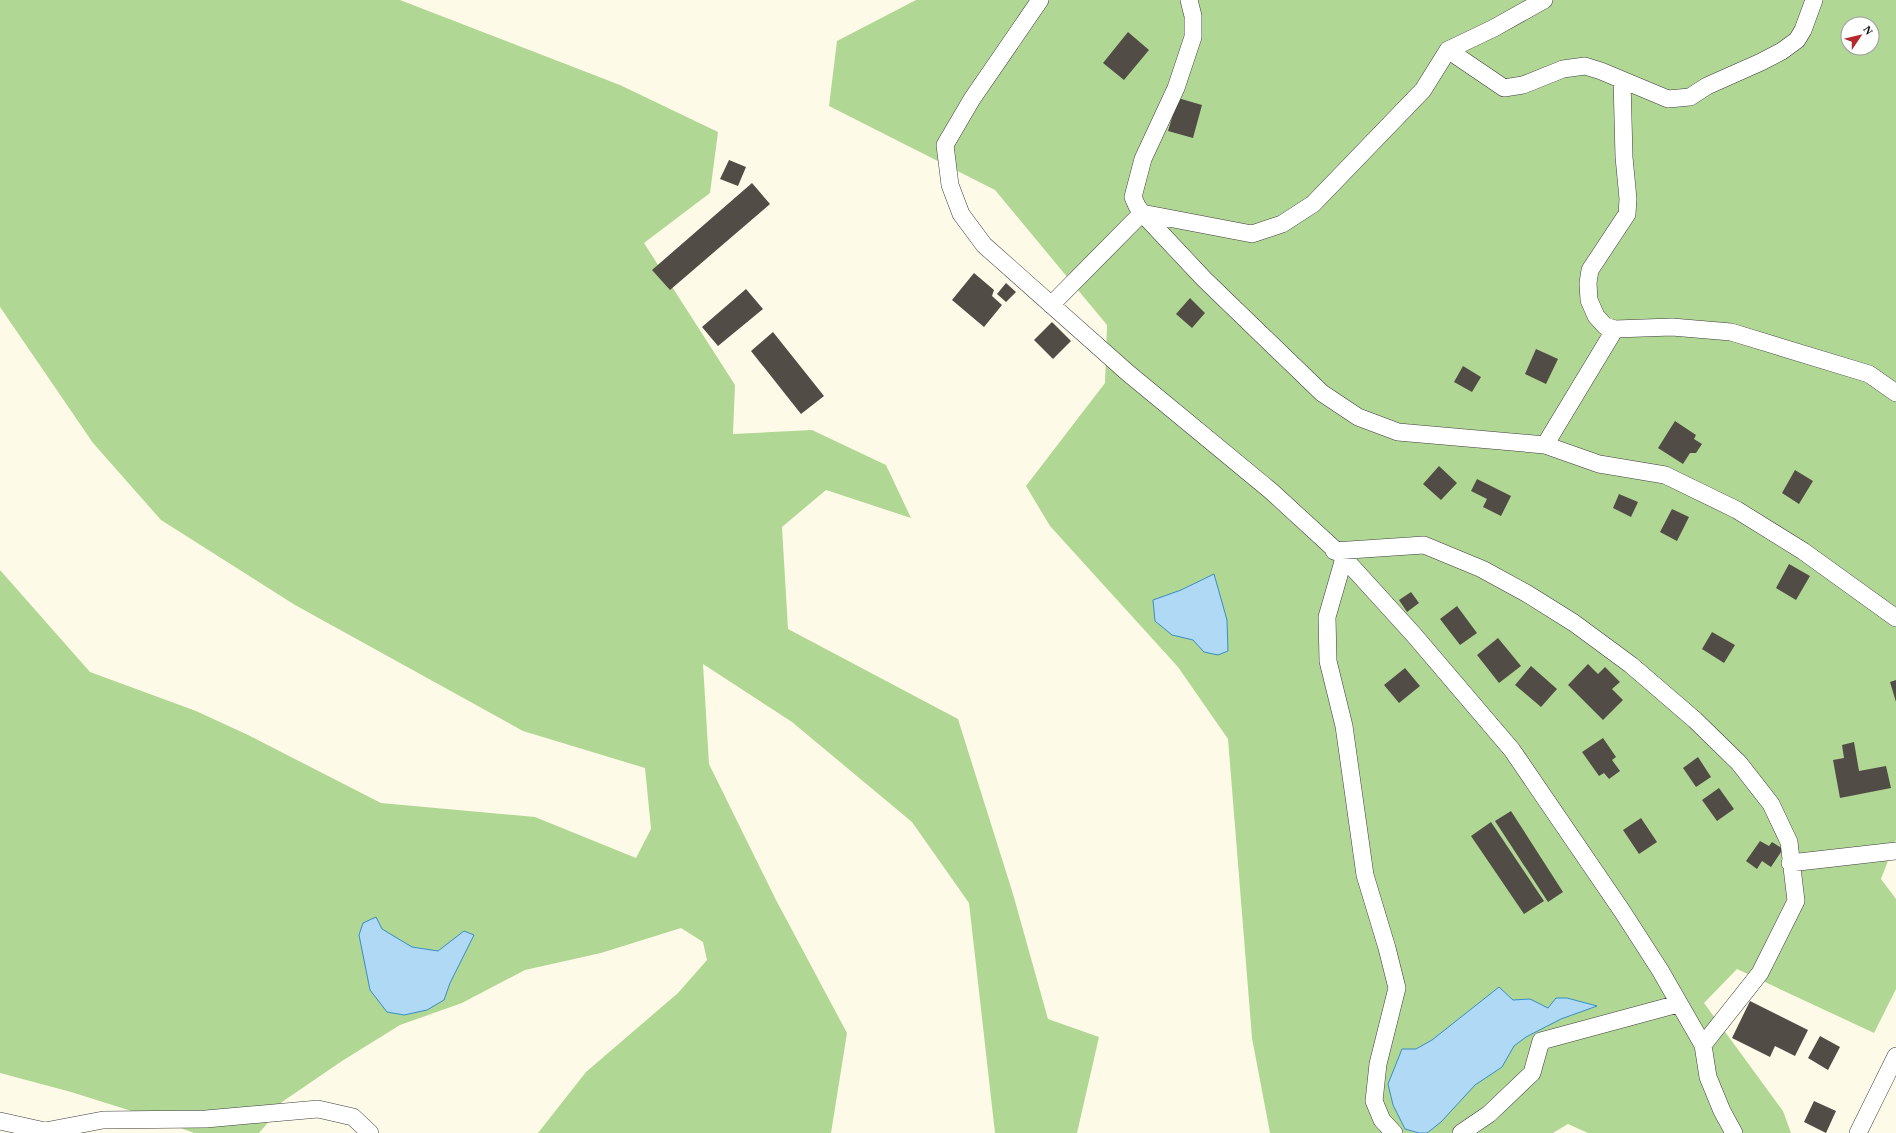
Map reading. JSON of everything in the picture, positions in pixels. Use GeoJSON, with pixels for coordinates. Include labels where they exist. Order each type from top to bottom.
{"type":"FeatureCollection","features":[{"type":"Feature","properties":{"kind":"street"},"geometry":{"type":"LineString","coordinates":[[1040,0],[972,99],[945,145],[950,185],[961,214],[984,245],[1128,373],[1271,491],[1339,555],[1414,635],[1512,750],[1622,911],[1660,970],[1703,1046],[1708,1077],[1722,1111],[1734,1133]]}},
{"type":"Feature","properties":{"kind":"street"},"geometry":{"type":"LineString","coordinates":[[1189,0],[1193,16],[1193,37],[1176,88],[1143,159],[1133,197],[1142,213],[1204,279],[1322,393],[1358,417],[1398,432],[1545,444],[1599,464],[1665,475],[1737,510],[1803,551],[1896,618]]}},
{"type":"Feature","properties":{"kind":"street"},"geometry":{"type":"LineString","coordinates":[[1142,213],[1252,234],[1282,224],[1313,204],[1423,90],[1448,50],[1494,28],[1544,0]]}},
{"type":"Feature","properties":{"kind":"street"},"geometry":{"type":"LineString","coordinates":[[1448,50],[1504,88],[1522,85],[1563,69],[1585,66],[1601,71],[1668,99],[1690,97],[1707,86],[1782,51],[1797,40],[1803,30],[1814,0]]}},
{"type":"Feature","properties":{"kind":"street"},"geometry":{"type":"LineString","coordinates":[[1622,80],[1624,157],[1628,199],[1627,214],[1590,270],[1588,284],[1589,300],[1596,316],[1605,326],[1615,329],[1672,327],[1731,332],[1869,374],[1896,393]]}},
{"type":"Feature","properties":{"kind":"street"},"geometry":{"type":"LineString","coordinates":[[1051,305],[1142,213]]}},
{"type":"Feature","properties":{"kind":"street"},"geometry":{"type":"LineString","coordinates":[[1545,444],[1615,329]]}},
{"type":"Feature","properties":{"kind":"street"},"geometry":{"type":"LineString","coordinates":[[1339,555],[1424,545],[1482,569],[1574,623],[1643,675],[1695,720],[1739,763],[1770,804],[1788,842],[1796,900],[1760,973],[1703,1046]]}},
{"type":"Feature","properties":{"kind":"street"},"geometry":{"type":"LineString","coordinates":[[1339,555],[1328,617],[1328,660],[1344,726],[1365,875],[1387,948],[1397,988],[1378,1064],[1374,1101],[1382,1120],[1394,1133]]}},
{"type":"Feature","properties":{"kind":"street"},"geometry":{"type":"LineString","coordinates":[[1790,863],[1896,851]]}},
{"type":"Feature","properties":{"kind":"street"},"geometry":{"type":"LineString","coordinates":[[1461,1133],[1489,1114],[1532,1073],[1541,1041],[1678,1004]]}},
{"type":"Feature","properties":{"kind":"street"},"geometry":{"type":"LineString","coordinates":[[1858,1133],[1896,1056]]}},
{"type":"Feature","properties":{"kind":"street"},"geometry":{"type":"LineString","coordinates":[[0,1121],[45,1131],[103,1120],[206,1119],[318,1109],[353,1117],[370,1133]]}},
{"type":"Feature","properties":{"kind":"green space"},"geometry":{"type":"Polygon","coordinates":[[[0,0],[400,0],[620,85],[718,132],[710,193],[644,243],[735,385],[733,434],[812,430],[886,465],[911,518],[826,490],[782,527],[788,629],[958,719],[1013,894],[1048,1019],[1099,1037],[1077,1133],[995,1133],[969,903],[912,822],[792,722],[703,664],[709,764],[776,900],[847,1033],[831,1133],[538,1133],[586,1072],[678,993],[707,960],[703,942],[681,928],[601,953],[525,970],[462,1003],[400,1025],[342,1061],[282,1102],[259,1133],[194,1133],[157,1119],[71,1092],[0,1073],[0,570],[90,672],[196,711],[246,734],[381,803],[535,817],[636,858],[651,829],[645,768],[523,731],[295,605],[161,520],[93,443],[0,307],[0,0]]]}},
{"type":"Feature","properties":{"kind":"green space"},"geometry":{"type":"Polygon","coordinates":[[[916,0],[1896,0],[1896,840],[1881,879],[1896,899],[1896,989],[1874,1033],[1737,969],[1704,1003],[1783,1111],[1791,1133],[1588,1133],[1568,1124],[1553,1133],[1270,1133],[1252,1038],[1228,739],[1178,667],[1050,526],[1026,486],[1105,383],[1107,325],[995,190],[829,106],[837,41],[916,0]]]}},
{"type":"Feature","properties":{"kind":"water"},"geometry":{"type":"Polygon","coordinates":[[[1214,574],[1227,620],[1228,651],[1218,655],[1204,652],[1193,640],[1172,635],[1155,621],[1153,600],[1181,590],[1214,574]]]}},
{"type":"Feature","properties":{"kind":"water"},"geometry":{"type":"Polygon","coordinates":[[[376,917],[382,929],[412,947],[438,951],[464,931],[474,935],[450,983],[444,1000],[427,1010],[404,1015],[387,1012],[370,990],[359,935],[363,923],[376,917]]]}},
{"type":"Feature","properties":{"kind":"water"},"geometry":{"type":"Polygon","coordinates":[[[1499,987],[1513,1000],[1530,999],[1548,1008],[1556,998],[1567,998],[1597,1006],[1561,1019],[1526,1037],[1514,1046],[1502,1067],[1475,1085],[1441,1122],[1427,1133],[1419,1133],[1405,1129],[1393,1105],[1388,1084],[1402,1049],[1416,1049],[1432,1040],[1499,987]]]}},
{"type":"Feature","properties":{"kind":"building"},"geometry":{"type":"Polygon","coordinates":[[[1128,32],[1149,50],[1124,80],[1103,63],[1128,32]]]}},
{"type":"Feature","properties":{"kind":"building"},"geometry":{"type":"Polygon","coordinates":[[[1178,98],[1202,105],[1193,138],[1168,131],[1178,98]]]}},
{"type":"Feature","properties":{"kind":"building"},"geometry":{"type":"Polygon","coordinates":[[[729,160],[746,167],[738,186],[720,179],[729,160]]]}},
{"type":"Feature","properties":{"kind":"building"},"geometry":{"type":"Polygon","coordinates":[[[752,183],[770,204],[670,290],[652,270],[752,183]]]}},
{"type":"Feature","properties":{"kind":"building"},"geometry":{"type":"Polygon","coordinates":[[[974,273],[994,290],[992,296],[1002,305],[984,327],[952,300],[974,273]]]}},
{"type":"Feature","properties":{"kind":"building"},"geometry":{"type":"Polygon","coordinates":[[[1006,283],[1016,292],[1006,302],[997,294],[1006,283]]]}},
{"type":"Feature","properties":{"kind":"building"},"geometry":{"type":"Polygon","coordinates":[[[746,289],[763,309],[718,346],[702,327],[746,289]]]}},
{"type":"Feature","properties":{"kind":"building"},"geometry":{"type":"Polygon","coordinates":[[[1190,298],[1205,313],[1192,328],[1176,314],[1190,298]]]}},
{"type":"Feature","properties":{"kind":"building"},"geometry":{"type":"Polygon","coordinates":[[[1052,322],[1071,341],[1053,359],[1034,340],[1052,322]]]}},
{"type":"Feature","properties":{"kind":"building"},"geometry":{"type":"Polygon","coordinates":[[[773,332],[824,396],[801,414],[751,351],[773,332]]]}},
{"type":"Feature","properties":{"kind":"building"},"geometry":{"type":"Polygon","coordinates":[[[1536,349],[1558,359],[1546,384],[1525,374],[1536,349]]]}},
{"type":"Feature","properties":{"kind":"building"},"geometry":{"type":"Polygon","coordinates":[[[1463,366],[1481,377],[1472,392],[1454,382],[1463,366]]]}},
{"type":"Feature","properties":{"kind":"building"},"geometry":{"type":"Polygon","coordinates":[[[1675,421],[1696,435],[1694,439],[1702,444],[1696,453],[1690,453],[1683,464],[1658,448],[1675,421]]]}},
{"type":"Feature","properties":{"kind":"building"},"geometry":{"type":"Polygon","coordinates":[[[1439,466],[1457,483],[1441,500],[1423,484],[1439,466]]]}},
{"type":"Feature","properties":{"kind":"building"},"geometry":{"type":"Polygon","coordinates":[[[1795,470],[1813,481],[1799,504],[1782,493],[1795,470]]]}},
{"type":"Feature","properties":{"kind":"building"},"geometry":{"type":"Polygon","coordinates":[[[1477,479],[1511,496],[1501,516],[1483,507],[1487,499],[1471,491],[1477,479]]]}},
{"type":"Feature","properties":{"kind":"building"},"geometry":{"type":"Polygon","coordinates":[[[1619,494],[1638,502],[1631,517],[1613,508],[1619,494]]]}},
{"type":"Feature","properties":{"kind":"building"},"geometry":{"type":"Polygon","coordinates":[[[1672,509],[1689,517],[1677,541],[1660,532],[1672,509]]]}},
{"type":"Feature","properties":{"kind":"building"},"geometry":{"type":"Polygon","coordinates":[[[1789,564],[1810,576],[1796,600],[1776,588],[1789,564]]]}},
{"type":"Feature","properties":{"kind":"building"},"geometry":{"type":"Polygon","coordinates":[[[1411,592],[1419,603],[1407,612],[1399,600],[1411,592]]]}},
{"type":"Feature","properties":{"kind":"building"},"geometry":{"type":"Polygon","coordinates":[[[1457,606],[1477,633],[1460,645],[1440,619],[1457,606]]]}},
{"type":"Feature","properties":{"kind":"building"},"geometry":{"type":"Polygon","coordinates":[[[1712,632],[1735,645],[1724,663],[1702,649],[1712,632]]]}},
{"type":"Feature","properties":{"kind":"building"},"geometry":{"type":"Polygon","coordinates":[[[1498,638],[1521,666],[1499,683],[1477,655],[1498,638]]]}},
{"type":"Feature","properties":{"kind":"building"},"geometry":{"type":"Polygon","coordinates":[[[1588,664],[1598,674],[1605,667],[1620,682],[1612,689],[1623,700],[1603,720],[1568,685],[1588,664]]]}},
{"type":"Feature","properties":{"kind":"building"},"geometry":{"type":"Polygon","coordinates":[[[1531,666],[1557,689],[1541,707],[1515,685],[1531,666]]]}},
{"type":"Feature","properties":{"kind":"building"},"geometry":{"type":"Polygon","coordinates":[[[1405,668],[1420,686],[1399,703],[1384,685],[1405,668]]]}},
{"type":"Feature","properties":{"kind":"building"},"geometry":{"type":"Polygon","coordinates":[[[1896,680],[1896,702],[1890,682],[1896,680]]]}},
{"type":"Feature","properties":{"kind":"building"},"geometry":{"type":"Polygon","coordinates":[[[1603,738],[1616,757],[1612,760],[1620,771],[1609,779],[1604,773],[1599,776],[1582,752],[1603,738]]]}},
{"type":"Feature","properties":{"kind":"building"},"geometry":{"type":"Polygon","coordinates":[[[1854,742],[1859,771],[1886,766],[1891,788],[1840,798],[1833,760],[1844,758],[1842,745],[1854,742]]]}},
{"type":"Feature","properties":{"kind":"building"},"geometry":{"type":"Polygon","coordinates":[[[1698,757],[1711,777],[1696,787],[1683,768],[1698,757]]]}},
{"type":"Feature","properties":{"kind":"building"},"geometry":{"type":"Polygon","coordinates":[[[1719,788],[1734,809],[1717,821],[1702,800],[1719,788]]]}},
{"type":"Feature","properties":{"kind":"building"},"geometry":{"type":"Polygon","coordinates":[[[1511,811],[1563,892],[1548,902],[1495,821],[1511,811]]]}},
{"type":"Feature","properties":{"kind":"building"},"geometry":{"type":"Polygon","coordinates":[[[1641,818],[1657,842],[1639,854],[1623,830],[1641,818]]]}},
{"type":"Feature","properties":{"kind":"building"},"geometry":{"type":"Polygon","coordinates":[[[1491,822],[1544,901],[1524,914],[1471,836],[1491,822]]]}},
{"type":"Feature","properties":{"kind":"building"},"geometry":{"type":"Polygon","coordinates":[[[1760,841],[1769,846],[1772,842],[1783,849],[1771,867],[1762,861],[1757,869],[1746,861],[1760,841]]]}},
{"type":"Feature","properties":{"kind":"building"},"geometry":{"type":"Polygon","coordinates":[[[1750,1001],[1808,1030],[1795,1056],[1775,1046],[1770,1057],[1732,1038],[1750,1001]]]}},
{"type":"Feature","properties":{"kind":"building"},"geometry":{"type":"Polygon","coordinates":[[[1820,1036],[1840,1047],[1828,1070],[1808,1058],[1820,1036]]]}},
{"type":"Feature","properties":{"kind":"building"},"geometry":{"type":"Polygon","coordinates":[[[1814,1101],[1836,1111],[1826,1133],[1804,1122],[1814,1101]]]}}]}
